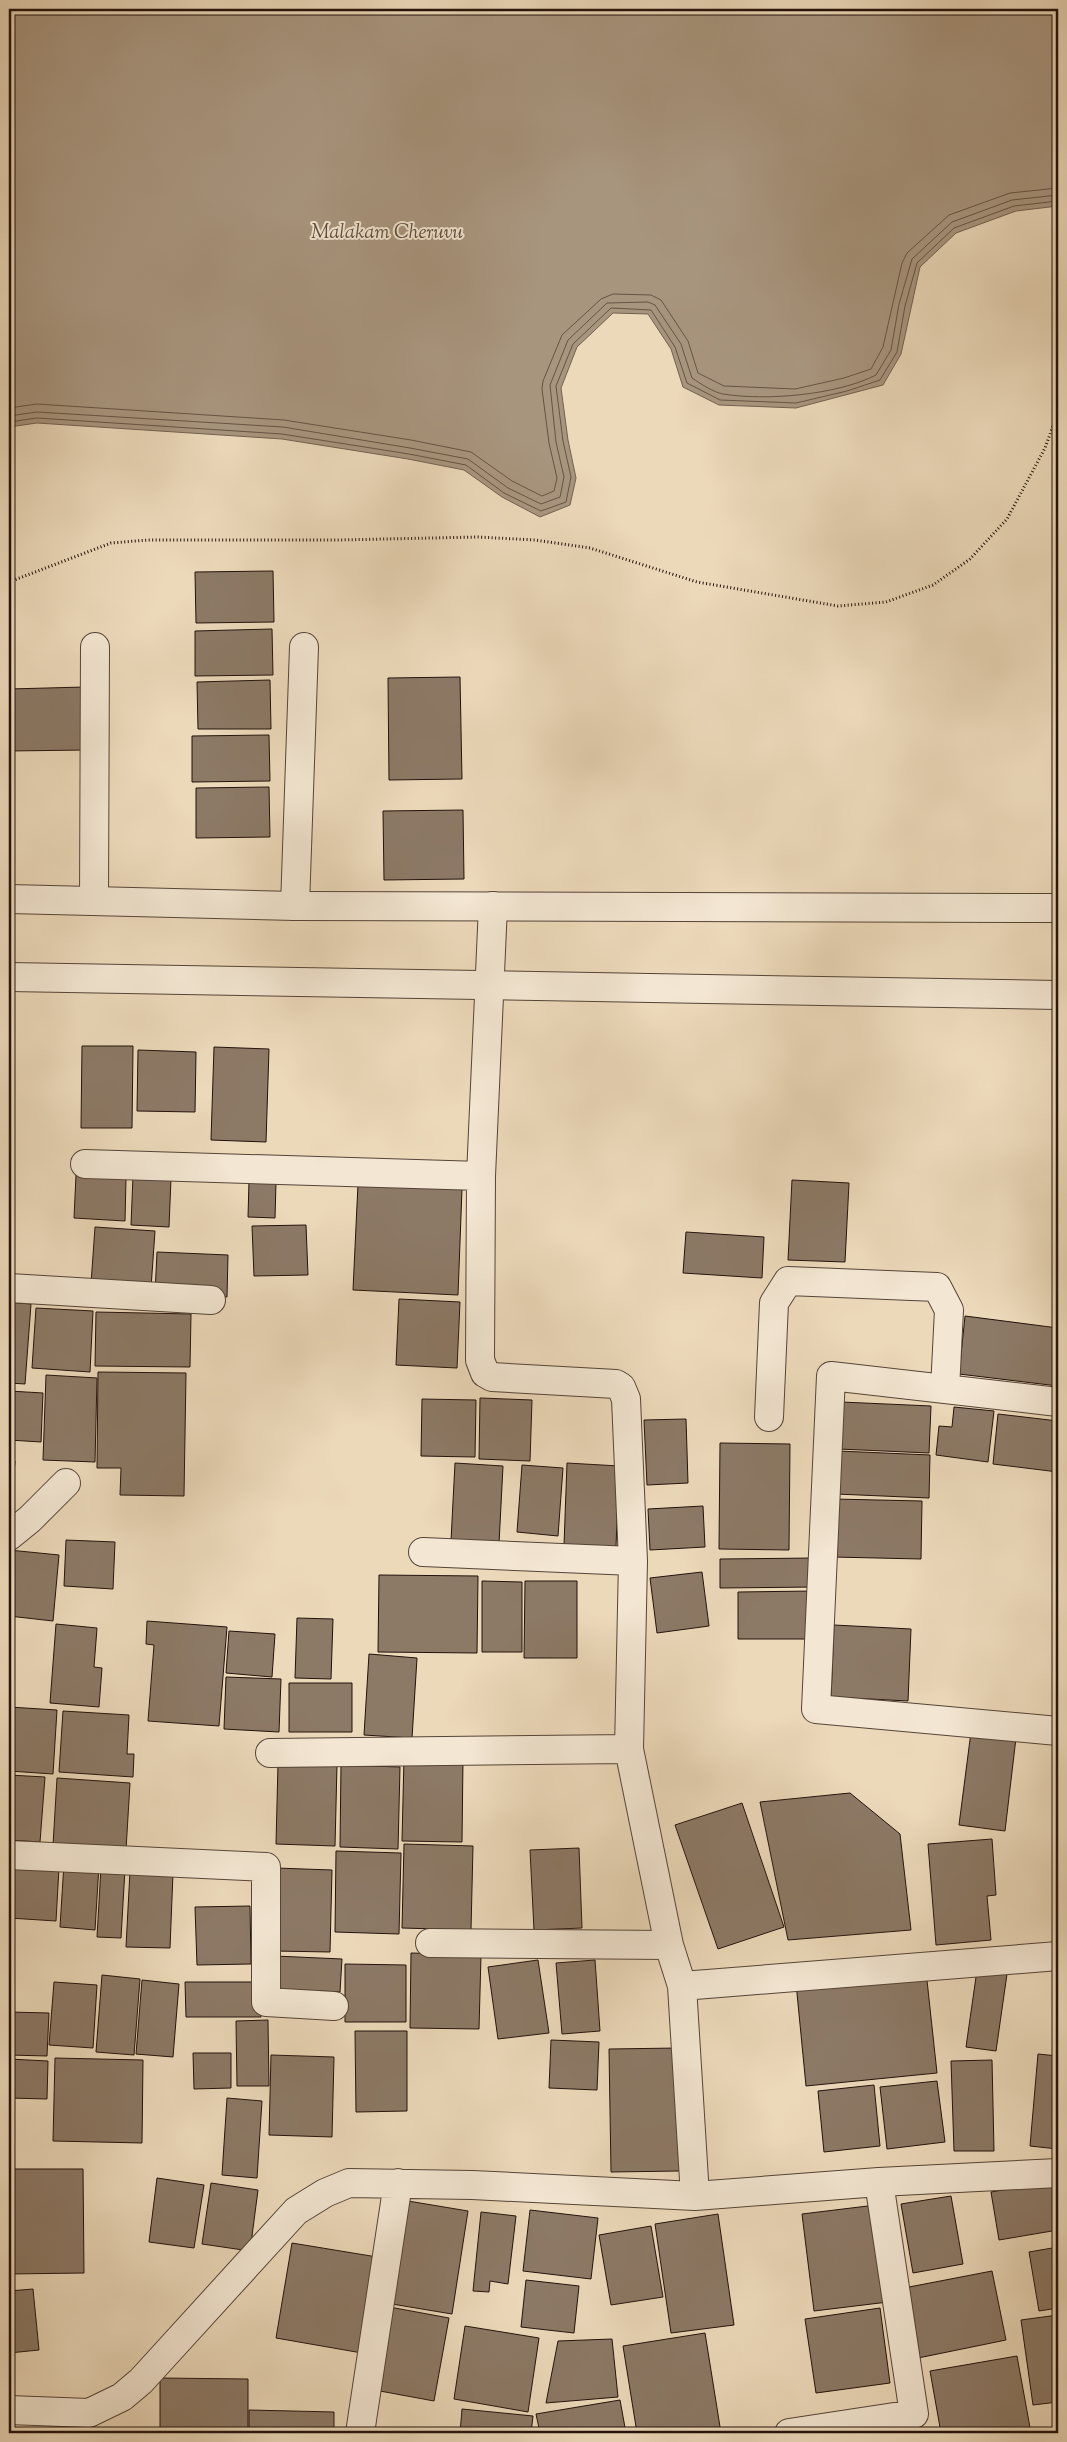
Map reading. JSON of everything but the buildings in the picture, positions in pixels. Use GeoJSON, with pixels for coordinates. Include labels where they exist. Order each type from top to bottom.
{"type":"FeatureCollection","features":[{"type":"Feature","properties":{"kind":"street"},"geometry":{"type":"LineString","coordinates":[[94,901],[95,647]]}},
{"type":"Feature","properties":{"kind":"street"},"geometry":{"type":"LineString","coordinates":[[295,906],[304,647]]}},
{"type":"Feature","properties":{"kind":"street"},"geometry":{"type":"LineString","coordinates":[[9,899],[295,906],[1058,908]]}},
{"type":"Feature","properties":{"kind":"street"},"geometry":{"type":"LineString","coordinates":[[493,906],[481,1176],[481,1366],[485,1373],[492,1377],[616,1384],[621,1387],[626,1399],[633,1561],[630,1749],[669,1945],[682,1986],[695,2196]]}},
{"type":"Feature","properties":{"kind":"street"},"geometry":{"type":"LineString","coordinates":[[9,977],[1058,995]]}},
{"type":"Feature","properties":{"kind":"street"},"geometry":{"type":"LineString","coordinates":[[85,1164],[481,1176]]}},
{"type":"Feature","properties":{"kind":"street"},"geometry":{"type":"LineString","coordinates":[[769,1417],[774,1303],[788,1281],[937,1288],[949,1310],[945,1389]]}},
{"type":"Feature","properties":{"kind":"street"},"geometry":{"type":"LineString","coordinates":[[9,1288],[211,1300]]}},
{"type":"Feature","properties":{"kind":"street"},"geometry":{"type":"LineString","coordinates":[[1058,1402],[831,1376],[816,1709],[1058,1731]]}},
{"type":"Feature","properties":{"kind":"street"},"geometry":{"type":"LineString","coordinates":[[9,1536],[30,1519],[66,1483]]}},
{"type":"Feature","properties":{"kind":"street"},"geometry":{"type":"LineString","coordinates":[[423,1552],[633,1561]]}},
{"type":"Feature","properties":{"kind":"street"},"geometry":{"type":"LineString","coordinates":[[270,1753],[630,1749]]}},
{"type":"Feature","properties":{"kind":"street"},"geometry":{"type":"LineString","coordinates":[[9,1855],[266,1867],[266,2002],[334,2006]]}},
{"type":"Feature","properties":{"kind":"street"},"geometry":{"type":"LineString","coordinates":[[430,1943],[669,1945]]}},
{"type":"Feature","properties":{"kind":"street"},"geometry":{"type":"LineString","coordinates":[[682,1986],[1058,1956]]}},
{"type":"Feature","properties":{"kind":"street"},"geometry":{"type":"LineString","coordinates":[[9,2410],[89,2413],[122,2397],[141,2381],[296,2212],[325,2192],[348,2183],[398,2183],[695,2196],[879,2182],[1058,2173]]}},
{"type":"Feature","properties":{"kind":"street"},"geometry":{"type":"LineString","coordinates":[[789,2433],[916,2424],[879,2182]]}},
{"type":"Feature","properties":{"kind":"street"},"geometry":{"type":"LineString","coordinates":[[360,2433],[398,2183]]}},
{"type":"Feature","properties":{"kind":"path"},"geometry":{"type":"LineString","coordinates":[[9,582],[111,543],[148,540],[338,540],[478,537],[535,540],[590,548],[697,582],[838,606],[886,602],[932,585],[970,558],[1007,519],[1045,448],[1058,412]]}},
{"type":"Feature","properties":{"kind":"water","name":"Malakam Cheruvu"},"geometry":{"type":"Polygon","coordinates":[[[9,9],[1058,9],[1058,206],[1016,211],[956,233],[920,267],[901,354],[883,385],[796,408],[719,405],[683,387],[671,349],[648,314],[613,313],[577,347],[561,388],[568,440],[576,478],[570,505],[540,517],[502,497],[464,470],[408,459],[282,439],[37,423],[9,427],[9,9]]]}}]}
